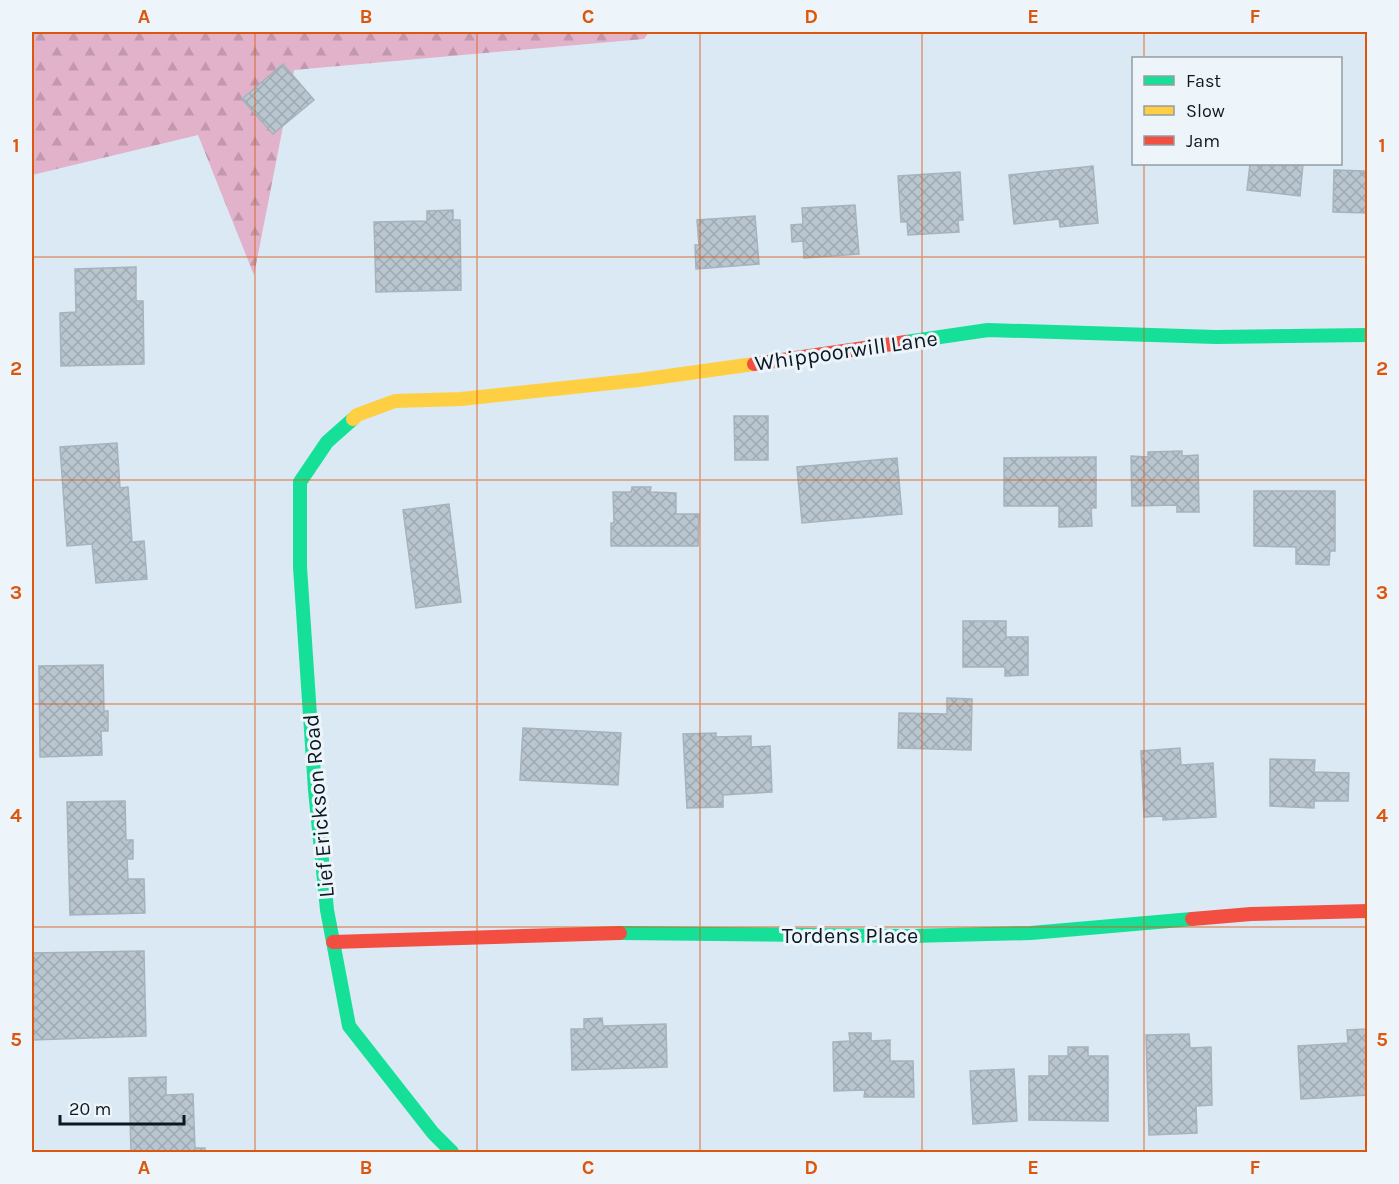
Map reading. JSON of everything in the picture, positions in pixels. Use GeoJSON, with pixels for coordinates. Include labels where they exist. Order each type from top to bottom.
{"type":"FeatureCollection","features":[{"type":"Feature","properties":{"kind":"street","name":"Whippoorwill Lane"},"geometry":{"type":"LineString","coordinates":[[337,433],[357,415],[395,401],[461,399],[639,380],[988,330],[1216,337],[1368,335]]}},
{"type":"Feature","properties":{"kind":"street","name":"Lief Erickson Road"},"geometry":{"type":"LineString","coordinates":[[337,433],[327,442],[300,482],[300,567],[315,790],[327,910],[349,1026],[433,1133],[452,1152]]}},
{"type":"Feature","properties":{"kind":"street","name":"Tordens Place"},"geometry":{"type":"LineString","coordinates":[[333,942],[591,933],[911,936],[1031,933],[1251,914],[1368,911]]}},
{"type":"Feature","properties":{"kind":"green space"},"geometry":{"type":"Polygon","coordinates":[[[32,32],[649,32],[644,39],[294,70],[254,275],[198,135],[32,175],[32,32]]]}},
{"type":"Feature","properties":{"kind":"building"},"geometry":{"type":"Polygon","coordinates":[[[283,64],[314,100],[273,134],[242,99],[283,64]]]}},
{"type":"Feature","properties":{"kind":"building"},"geometry":{"type":"Polygon","coordinates":[[[1250,165],[1303,165],[1300,196],[1247,190],[1250,165]]]}},
{"type":"Feature","properties":{"kind":"building"},"geometry":{"type":"Polygon","coordinates":[[[1093,166],[1098,223],[1060,227],[1059,219],[1014,224],[1009,175],[1093,166]]]}},
{"type":"Feature","properties":{"kind":"building"},"geometry":{"type":"Polygon","coordinates":[[[1334,170],[1365,171],[1364,176],[1368,176],[1368,213],[1333,212],[1334,170]]]}},
{"type":"Feature","properties":{"kind":"building"},"geometry":{"type":"Polygon","coordinates":[[[960,172],[963,220],[958,220],[959,232],[908,235],[907,222],[901,222],[898,176],[960,172]]]}},
{"type":"Feature","properties":{"kind":"building"},"geometry":{"type":"Polygon","coordinates":[[[855,205],[859,254],[804,258],[803,241],[792,242],[791,225],[803,224],[802,208],[855,205]]]}},
{"type":"Feature","properties":{"kind":"building"},"geometry":{"type":"Polygon","coordinates":[[[453,210],[453,220],[460,220],[461,290],[376,292],[374,222],[427,221],[427,211],[453,210]]]}},
{"type":"Feature","properties":{"kind":"building"},"geometry":{"type":"Polygon","coordinates":[[[755,216],[759,264],[696,269],[695,245],[699,245],[697,220],[755,216]]]}},
{"type":"Feature","properties":{"kind":"building"},"geometry":{"type":"Polygon","coordinates":[[[136,267],[136,301],[143,301],[144,364],[61,366],[60,313],[76,312],[75,269],[136,267]]]}},
{"type":"Feature","properties":{"kind":"building"},"geometry":{"type":"Polygon","coordinates":[[[734,416],[768,416],[768,460],[735,460],[734,416]]]}},
{"type":"Feature","properties":{"kind":"building"},"geometry":{"type":"Polygon","coordinates":[[[117,443],[120,488],[128,487],[132,542],[144,541],[147,579],[96,583],[92,544],[67,546],[60,447],[117,443]]]}},
{"type":"Feature","properties":{"kind":"building"},"geometry":{"type":"Polygon","coordinates":[[[1182,451],[1182,456],[1198,455],[1199,512],[1177,512],[1177,505],[1132,506],[1131,456],[1148,457],[1148,452],[1182,451]]]}},
{"type":"Feature","properties":{"kind":"building"},"geometry":{"type":"Polygon","coordinates":[[[1096,457],[1096,508],[1091,508],[1092,526],[1059,527],[1059,506],[1004,506],[1004,458],[1096,457]]]}},
{"type":"Feature","properties":{"kind":"building"},"geometry":{"type":"Polygon","coordinates":[[[897,458],[902,514],[802,523],[797,467],[897,458]]]}},
{"type":"Feature","properties":{"kind":"building"},"geometry":{"type":"Polygon","coordinates":[[[632,487],[651,487],[650,492],[676,493],[676,514],[699,514],[698,546],[611,546],[611,523],[614,523],[613,492],[631,492],[632,487]]]}},
{"type":"Feature","properties":{"kind":"building"},"geometry":{"type":"Polygon","coordinates":[[[1254,491],[1335,491],[1335,551],[1330,551],[1329,565],[1296,564],[1296,547],[1254,546],[1254,491]]]}},
{"type":"Feature","properties":{"kind":"building"},"geometry":{"type":"Polygon","coordinates":[[[449,504],[461,602],[416,608],[403,510],[449,504]]]}},
{"type":"Feature","properties":{"kind":"building"},"geometry":{"type":"Polygon","coordinates":[[[963,621],[1006,621],[1006,637],[1028,637],[1028,675],[1005,676],[1005,667],[963,667],[963,621]]]}},
{"type":"Feature","properties":{"kind":"building"},"geometry":{"type":"Polygon","coordinates":[[[103,665],[104,711],[108,711],[108,731],[101,731],[102,755],[40,757],[39,666],[103,665]]]}},
{"type":"Feature","properties":{"kind":"building"},"geometry":{"type":"Polygon","coordinates":[[[947,698],[972,699],[971,750],[898,748],[899,713],[947,714],[947,698]]]}},
{"type":"Feature","properties":{"kind":"building"},"geometry":{"type":"Polygon","coordinates":[[[523,728],[621,733],[618,785],[520,780],[523,728]]]}},
{"type":"Feature","properties":{"kind":"building"},"geometry":{"type":"Polygon","coordinates":[[[716,733],[716,737],[751,736],[751,747],[770,746],[772,792],[723,795],[723,807],[687,808],[683,734],[716,733]]]}},
{"type":"Feature","properties":{"kind":"building"},"geometry":{"type":"Polygon","coordinates":[[[1180,748],[1181,765],[1213,763],[1216,817],[1163,820],[1163,816],[1144,817],[1141,751],[1180,748]]]}},
{"type":"Feature","properties":{"kind":"building"},"geometry":{"type":"Polygon","coordinates":[[[1270,759],[1315,760],[1314,772],[1349,773],[1348,801],[1314,801],[1314,808],[1270,806],[1270,759]]]}},
{"type":"Feature","properties":{"kind":"building"},"geometry":{"type":"Polygon","coordinates":[[[125,801],[126,840],[133,840],[133,859],[127,859],[128,879],[144,879],[145,913],[70,915],[67,802],[125,801]]]}},
{"type":"Feature","properties":{"kind":"building"},"geometry":{"type":"Polygon","coordinates":[[[144,951],[146,1036],[32,1040],[32,953],[144,951]]]}},
{"type":"Feature","properties":{"kind":"building"},"geometry":{"type":"Polygon","coordinates":[[[602,1018],[603,1026],[666,1024],[667,1067],[572,1070],[571,1029],[584,1029],[584,1019],[602,1018]]]}},
{"type":"Feature","properties":{"kind":"building"},"geometry":{"type":"Polygon","coordinates":[[[1368,1029],[1368,1095],[1301,1099],[1298,1046],[1348,1043],[1347,1030],[1368,1029]]]}},
{"type":"Feature","properties":{"kind":"building"},"geometry":{"type":"Polygon","coordinates":[[[849,1033],[871,1033],[871,1041],[890,1040],[890,1061],[913,1061],[914,1097],[864,1097],[865,1090],[834,1091],[833,1042],[850,1041],[849,1033]]]}},
{"type":"Feature","properties":{"kind":"building"},"geometry":{"type":"Polygon","coordinates":[[[1189,1034],[1190,1048],[1211,1047],[1212,1105],[1196,1106],[1197,1133],[1149,1135],[1146,1035],[1189,1034]]]}},
{"type":"Feature","properties":{"kind":"building"},"geometry":{"type":"Polygon","coordinates":[[[1068,1047],[1088,1047],[1088,1056],[1108,1056],[1108,1121],[1029,1120],[1029,1076],[1049,1076],[1049,1056],[1068,1056],[1068,1047]]]}},
{"type":"Feature","properties":{"kind":"building"},"geometry":{"type":"Polygon","coordinates":[[[1014,1069],[1017,1121],[973,1124],[970,1071],[1014,1069]]]}},
{"type":"Feature","properties":{"kind":"building"},"geometry":{"type":"Polygon","coordinates":[[[166,1077],[166,1095],[193,1094],[195,1148],[205,1148],[205,1152],[131,1152],[129,1078],[166,1077]]]}},
{"type":"Feature","properties":{"kind":"traffic: fast"},"geometry":{"type":"LineString","coordinates":[[906,342],[988,330],[1216,337],[1368,335]]}},
{"type":"Feature","properties":{"kind":"traffic: fast"},"geometry":{"type":"LineString","coordinates":[[353,419],[327,442],[300,482],[300,567],[315,790],[327,910],[349,1026],[433,1133],[452,1152]]}},
{"type":"Feature","properties":{"kind":"traffic: fast"},"geometry":{"type":"LineString","coordinates":[[620,933],[911,936],[1031,933],[1192,919]]}},
{"type":"Feature","properties":{"kind":"traffic: slow"},"geometry":{"type":"LineString","coordinates":[[353,419],[357,415],[395,401],[461,399],[639,380],[754,364]]}},
{"type":"Feature","properties":{"kind":"traffic: jam"},"geometry":{"type":"LineString","coordinates":[[754,364],[906,342]]}},
{"type":"Feature","properties":{"kind":"traffic: jam"},"geometry":{"type":"LineString","coordinates":[[1192,919],[1251,914],[1368,911]]}},
{"type":"Feature","properties":{"kind":"traffic: jam"},"geometry":{"type":"LineString","coordinates":[[333,942],[620,933]]}}]}
